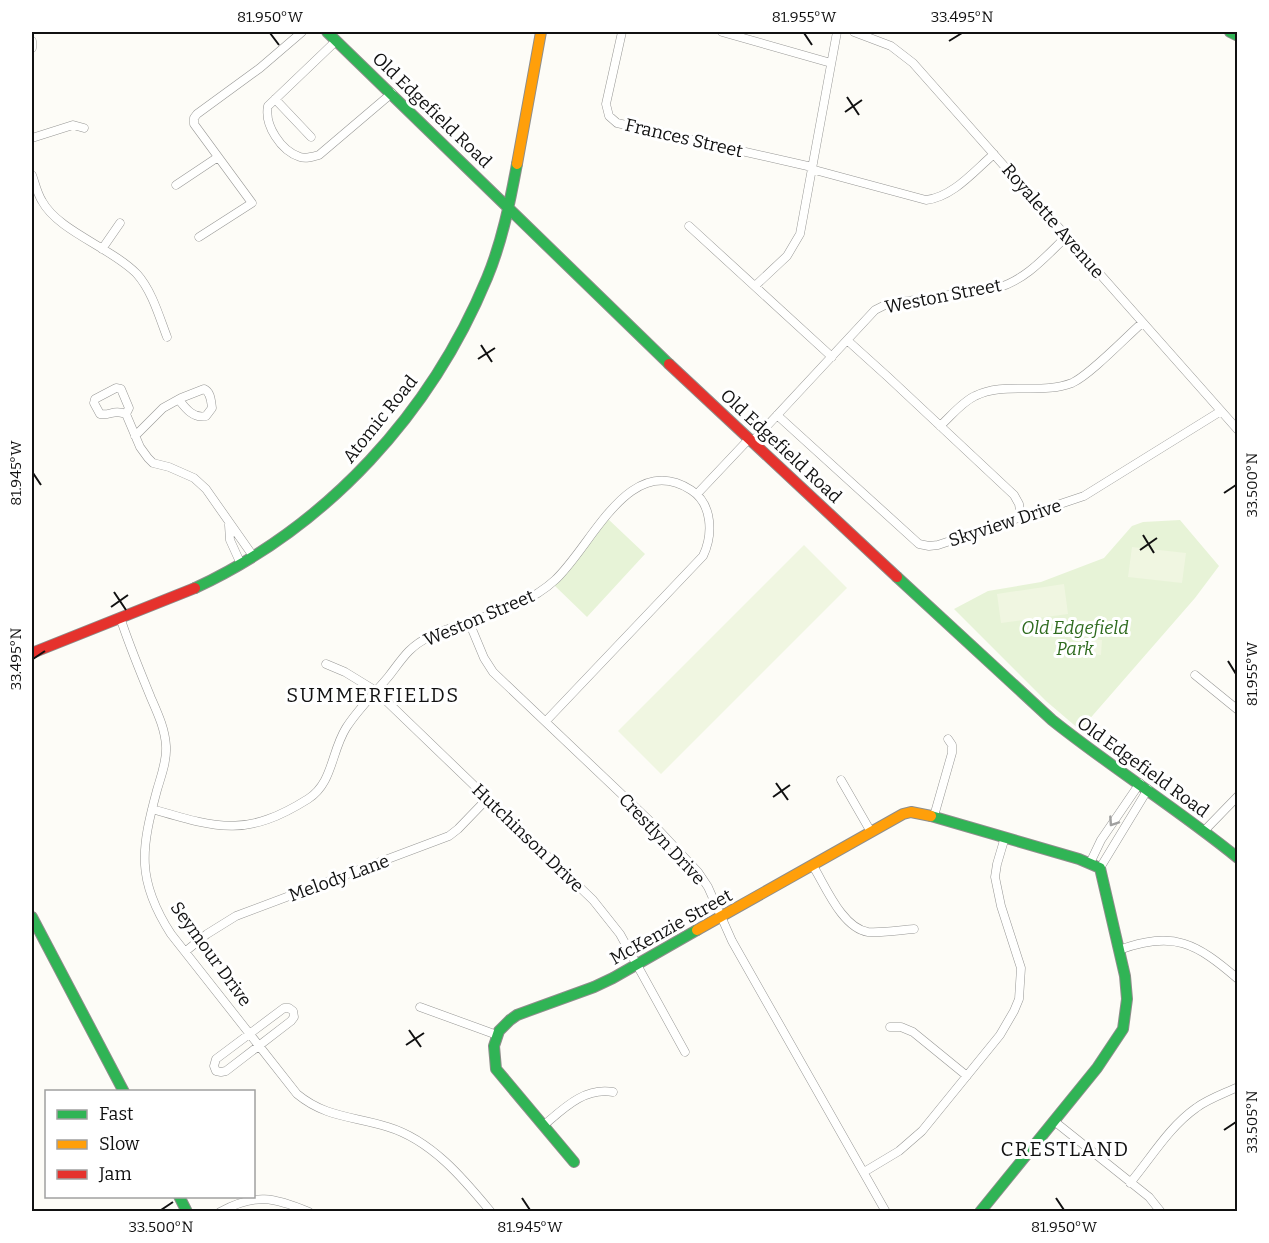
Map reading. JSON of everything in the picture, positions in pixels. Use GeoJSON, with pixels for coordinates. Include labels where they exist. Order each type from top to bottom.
{"type":"FeatureCollection","features":[{"type":"Feature","properties":{"kind":"street"},"geometry":{"type":"LineString","coordinates":[[199,237],[252,203],[194,124],[194,118],[260,68],[302,32]]}},
{"type":"Feature","properties":{"kind":"street","name":"Old Edgefield Road"},"geometry":{"type":"LineString","coordinates":[[327,32],[682,377],[1063,729],[1144,786],[1238,858]]}},
{"type":"Feature","properties":{"kind":"street","name":"Atomic Road"},"geometry":{"type":"LineString","coordinates":[[32,653],[216,578],[253,556],[340,492],[371,460],[415,408],[439,372],[488,276],[509,208],[541,32]]}},
{"type":"Feature","properties":{"kind":"street","name":"Frances Street"},"geometry":{"type":"LineString","coordinates":[[622,32],[606,104],[607,112],[616,123],[812,168],[926,200],[938,198],[949,192],[994,154]]}},
{"type":"Feature","properties":{"kind":"street"},"geometry":{"type":"LineString","coordinates":[[722,32],[831,63]]}},
{"type":"Feature","properties":{"kind":"street"},"geometry":{"type":"LineString","coordinates":[[755,286],[787,256],[797,242],[803,226],[837,32]]}},
{"type":"Feature","properties":{"kind":"street","name":"Royalette Avenue"},"geometry":{"type":"LineString","coordinates":[[854,32],[884,42],[906,56],[1238,430]]}},
{"type":"Feature","properties":{"kind":"street"},"geometry":{"type":"LineString","coordinates":[[1230,32],[1238,36]]}},
{"type":"Feature","properties":{"kind":"street"},"geometry":{"type":"LineString","coordinates":[[336,40],[268,106],[267,114],[273,131],[292,153],[310,158],[319,155],[392,93]]}},
{"type":"Feature","properties":{"kind":"street"},"geometry":{"type":"LineString","coordinates":[[32,41],[32,48]]}},
{"type":"Feature","properties":{"kind":"street"},"geometry":{"type":"LineString","coordinates":[[275,99],[311,137]]}},
{"type":"Feature","properties":{"kind":"street"},"geometry":{"type":"LineString","coordinates":[[32,138],[73,125],[84,128]]}},
{"type":"Feature","properties":{"kind":"street"},"geometry":{"type":"LineString","coordinates":[[176,184],[218,157]]}},
{"type":"Feature","properties":{"kind":"street"},"geometry":{"type":"LineString","coordinates":[[32,175],[42,201],[52,214],[129,267],[140,279],[149,292],[167,337]]}},
{"type":"Feature","properties":{"kind":"street"},"geometry":{"type":"LineString","coordinates":[[102,249],[120,223]]}},
{"type":"Feature","properties":{"kind":"street"},"geometry":{"type":"LineString","coordinates":[[689,226],[832,357]]}},
{"type":"Feature","properties":{"kind":"street","name":"Weston Street"},"geometry":{"type":"LineString","coordinates":[[152,810],[203,824],[223,826],[250,824],[278,815],[307,800],[326,779],[337,746],[346,728],[416,645],[430,636],[516,606],[548,586],[574,559],[621,500],[636,487],[657,481],[671,481],[698,494],[777,415],[871,314],[887,304],[998,288],[1012,283],[1026,275],[1067,236]]}},
{"type":"Feature","properties":{"kind":"street"},"geometry":{"type":"LineString","coordinates":[[940,426],[969,399],[981,393],[994,390],[1048,388],[1075,382],[1142,323]]}},
{"type":"Feature","properties":{"kind":"street"},"geometry":{"type":"LineString","coordinates":[[847,340],[1014,495],[1019,504],[1021,517]]}},
{"type":"Feature","properties":{"kind":"street"},"geometry":{"type":"LineString","coordinates":[[126,414],[129,408],[121,389],[116,388],[95,399],[94,403],[100,414],[105,415],[117,410],[126,414],[144,453],[153,463],[190,476],[207,489],[253,556]]}},
{"type":"Feature","properties":{"kind":"street"},"geometry":{"type":"LineString","coordinates":[[135,435],[163,408],[181,398],[201,389],[206,390],[211,398],[211,411],[204,417],[197,417],[179,400],[181,398]]}},
{"type":"Feature","properties":{"kind":"street","name":"Skyview Drive"},"geometry":{"type":"LineString","coordinates":[[777,415],[919,544],[929,546],[938,545],[1084,496],[1221,411]]}},
{"type":"Feature","properties":{"kind":"street"},"geometry":{"type":"LineString","coordinates":[[546,721],[700,561],[708,542],[710,525],[698,494]]}},
{"type":"Feature","properties":{"kind":"street"},"geometry":{"type":"LineString","coordinates":[[227,521],[230,540],[240,562]]}},
{"type":"Feature","properties":{"kind":"street","name":"Seymour Drive"},"geometry":{"type":"LineString","coordinates":[[120,617],[127,640],[159,714],[165,739],[164,764],[144,852],[146,881],[160,917],[297,1094],[309,1104],[333,1115],[389,1127],[417,1140],[447,1164],[491,1212]]}},
{"type":"Feature","properties":{"kind":"street","name":"Crestlyn Drive"},"geometry":{"type":"LineString","coordinates":[[469,622],[481,653],[493,672],[653,824],[699,872],[721,918],[886,1212]]}},
{"type":"Feature","properties":{"kind":"street","name":"Hutchinson Drive"},"geometry":{"type":"LineString","coordinates":[[326,664],[345,672],[376,691],[599,907],[620,934],[686,1052]]}},
{"type":"Feature","properties":{"kind":"street"},"geometry":{"type":"LineString","coordinates":[[1195,675],[1238,710]]}},
{"type":"Feature","properties":{"kind":"street"},"geometry":{"type":"LineString","coordinates":[[934,816],[952,753],[952,745],[948,739]]}},
{"type":"Feature","properties":{"kind":"street"},"geometry":{"type":"LineString","coordinates":[[841,780],[871,832]]}},
{"type":"Feature","properties":{"kind":"street"},"geometry":{"type":"LineString","coordinates":[[984,1210],[1097,1068],[1123,1029],[1127,1009],[1127,987],[1095,866],[1101,840],[1144,786]]}},
{"type":"Feature","properties":{"kind":"street"},"geometry":{"type":"LineString","coordinates":[[1095,866],[1144,786]]}},
{"type":"Feature","properties":{"kind":"street"},"geometry":{"type":"LineString","coordinates":[[1204,831],[1238,796]]}},
{"type":"Feature","properties":{"kind":"street","name":"Melody Lane"},"geometry":{"type":"LineString","coordinates":[[186,951],[236,916],[449,836],[487,799]]}},
{"type":"Feature","properties":{"kind":"street","name":"McKenzie Street"},"geometry":{"type":"LineString","coordinates":[[496,1035],[506,1022],[517,1015],[594,987],[637,965],[907,813],[934,816],[1095,866]]}},
{"type":"Feature","properties":{"kind":"street"},"geometry":{"type":"LineString","coordinates":[[864,1172],[900,1151],[914,1139],[1010,1020],[1019,999],[1021,968],[995,883],[997,864],[1005,837]]}},
{"type":"Feature","properties":{"kind":"street"},"geometry":{"type":"LineString","coordinates":[[813,866],[837,906],[854,926],[869,932],[914,929]]}},
{"type":"Feature","properties":{"kind":"street"},"geometry":{"type":"LineString","coordinates":[[32,916],[123,1090]]}},
{"type":"Feature","properties":{"kind":"street"},"geometry":{"type":"LineString","coordinates":[[1119,950],[1156,941],[1186,944],[1208,954],[1238,979]]}},
{"type":"Feature","properties":{"kind":"street","name":"Seymour Drive"},"geometry":{"type":"LineString","coordinates":[[287,1007],[291,1009],[294,1017],[291,1021],[226,1071],[219,1072],[214,1064],[216,1059],[248,1033],[282,1009],[287,1007]]}},
{"type":"Feature","properties":{"kind":"street"},"geometry":{"type":"LineString","coordinates":[[420,1007],[496,1035],[493,1059],[496,1070],[574,1162]]}},
{"type":"Feature","properties":{"kind":"street"},"geometry":{"type":"LineString","coordinates":[[890,1027],[901,1027],[913,1032],[967,1076]]}},
{"type":"Feature","properties":{"kind":"street"},"geometry":{"type":"LineString","coordinates":[[1130,1183],[1188,1114],[1204,1103],[1238,1087]]}},
{"type":"Feature","properties":{"kind":"street"},"geometry":{"type":"LineString","coordinates":[[543,1126],[577,1098],[594,1092],[613,1092]]}},
{"type":"Feature","properties":{"kind":"street"},"geometry":{"type":"LineString","coordinates":[[1054,1121],[1149,1197],[1161,1212]]}},
{"type":"Feature","properties":{"kind":"street"},"geometry":{"type":"LineString","coordinates":[[180,1198],[187,1212]]}},
{"type":"Feature","properties":{"kind":"street"},"geometry":{"type":"LineString","coordinates":[[220,1212],[245,1200],[262,1198],[279,1200],[309,1212]]}},
{"type":"Feature","properties":{"kind":"green space"},"geometry":{"type":"Polygon","coordinates":[[[607,518],[645,554],[587,617],[554,585],[607,518]]]}},
{"type":"Feature","properties":{"kind":"green space","name":"Old Edgefield Park"},"geometry":{"type":"Polygon","coordinates":[[[1180,520],[1219,566],[1195,598],[1080,730],[1046,701],[954,609],[988,591],[1041,582],[1104,558],[1132,526],[1143,522],[1180,520]]]}},
{"type":"Feature","properties":{"kind":"green space"},"geometry":{"type":"Polygon","coordinates":[[[804,545],[847,588],[661,774],[618,731],[804,545]]]}},
{"type":"Feature","properties":{"kind":"green space"},"geometry":{"type":"Polygon","coordinates":[[[1132,547],[1186,553],[1182,583],[1128,577],[1132,547]]]}},
{"type":"Feature","properties":{"kind":"green space"},"geometry":{"type":"Polygon","coordinates":[[[1064,584],[1068,614],[1001,623],[997,594],[1064,584]]]}},
{"type":"Feature","properties":{"kind":"green space"},"geometry":{"type":"Polygon","coordinates":[[[1080,620],[1104,623],[1103,637],[1079,635],[1080,620]]]}},
{"type":"Feature","properties":{"kind":"green space"},"geometry":{"type":"Polygon","coordinates":[[[1079,638],[1102,640],[1101,655],[1077,652],[1079,638]]]}},
{"type":"Feature","properties":{"kind":"traffic: fast"},"geometry":{"type":"LineString","coordinates":[[327,32],[669,364]]}},
{"type":"Feature","properties":{"kind":"traffic: fast"},"geometry":{"type":"LineString","coordinates":[[1230,32],[1238,36]]}},
{"type":"Feature","properties":{"kind":"traffic: fast"},"geometry":{"type":"LineString","coordinates":[[195,588],[243,562],[289,532],[331,498],[370,460],[405,419],[436,375],[464,328],[487,278],[501,236],[517,164]]}},
{"type":"Feature","properties":{"kind":"traffic: fast"},"geometry":{"type":"LineString","coordinates":[[897,577],[1052,720],[1238,858]]}},
{"type":"Feature","properties":{"kind":"traffic: fast"},"geometry":{"type":"LineString","coordinates":[[931,816],[1079,859],[1100,868],[1125,976],[1127,999],[1123,1029],[1097,1068],[980,1212]]}},
{"type":"Feature","properties":{"kind":"traffic: fast"},"geometry":{"type":"LineString","coordinates":[[32,917],[123,1090]]}},
{"type":"Feature","properties":{"kind":"traffic: fast"},"geometry":{"type":"LineString","coordinates":[[574,1162],[496,1069],[494,1046],[499,1031],[517,1015],[594,987],[697,930]]}},
{"type":"Feature","properties":{"kind":"traffic: fast"},"geometry":{"type":"LineString","coordinates":[[180,1198],[187,1212]]}},
{"type":"Feature","properties":{"kind":"traffic: slow"},"geometry":{"type":"LineString","coordinates":[[517,164],[541,32]]}},
{"type":"Feature","properties":{"kind":"traffic: slow"},"geometry":{"type":"LineString","coordinates":[[697,930],[903,814],[911,812],[931,816]]}},
{"type":"Feature","properties":{"kind":"traffic: jam"},"geometry":{"type":"LineString","coordinates":[[669,364],[897,577]]}},
{"type":"Feature","properties":{"kind":"traffic: jam"},"geometry":{"type":"LineString","coordinates":[[32,653],[195,588]]}},
{"type":"Feature","properties":{"kind":"district","name":"SUMMERFIELDS"},"geometry":{"type":"Point","coordinates":[373,695]}},
{"type":"Feature","properties":{"kind":"district","name":"CRESTLAND"},"geometry":{"type":"Point","coordinates":[1065,1149]}}]}
